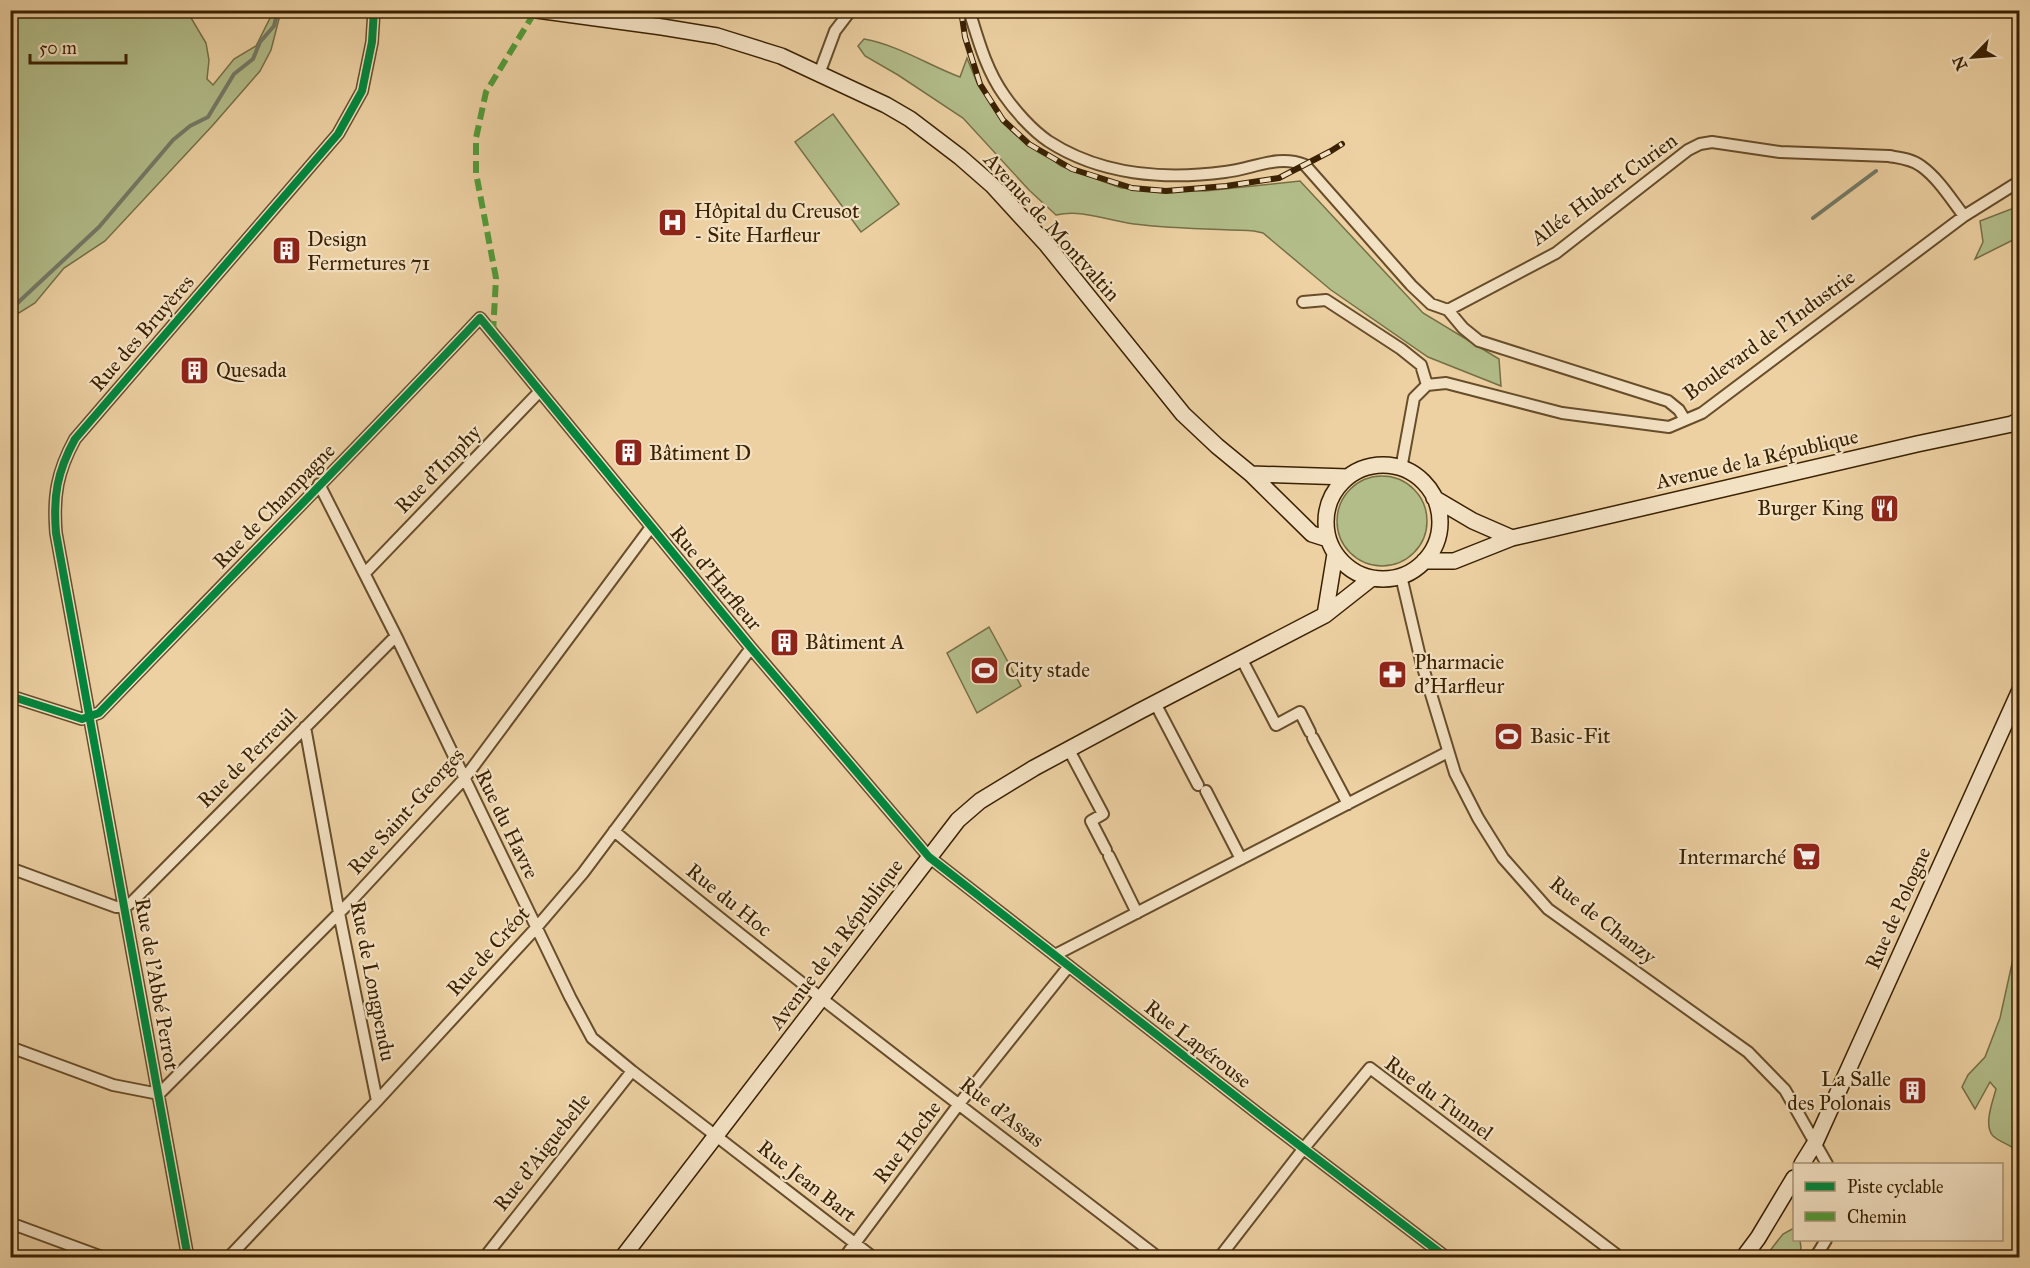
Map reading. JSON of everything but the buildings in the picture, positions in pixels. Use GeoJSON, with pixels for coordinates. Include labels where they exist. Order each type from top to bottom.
{"type":"FeatureCollection","features":[{"type":"Feature","properties":{"kind":"street","name":"Rue des Bruyères"},"geometry":{"type":"LineString","coordinates":[[90,717],[53,506],[63,459],[89,421],[338,134],[362,91],[372,42],[374,10]]}},
{"type":"Feature","properties":{"kind":"street","name":"Avenue de Montvaltin"},"geometry":{"type":"LineString","coordinates":[[537,10],[717,36],[781,56],[886,105],[910,119],[992,185],[1047,245],[1183,414],[1251,474],[1312,534],[1328,538]]}},
{"type":"Feature","properties":{"kind":"street"},"geometry":{"type":"LineString","coordinates":[[819,74],[835,31],[850,10]]}},
{"type":"Feature","properties":{"kind":"street"},"geometry":{"type":"LineString","coordinates":[[969,10],[986,62],[1003,94],[1047,141],[1108,168],[1133,172],[1197,175],[1227,172],[1283,160],[1305,165],[1411,285],[1431,304],[1448,310],[1463,328],[1479,341],[1668,401],[1678,410],[1684,420]]}},
{"type":"Feature","properties":{"kind":"street","name":"Allée Hubert Curien"},"geometry":{"type":"LineString","coordinates":[[1448,310],[1556,253],[1688,150],[1700,144],[1712,142],[1780,152],[1889,156],[1905,159],[1920,165],[1938,183],[1964,216]]}},
{"type":"Feature","properties":{"kind":"street","name":"Boulevard de l'Industrie"},"geometry":{"type":"LineString","coordinates":[[1427,385],[1446,383],[1562,413],[1669,427],[1702,413],[1964,216],[2019,182]]}},
{"type":"Feature","properties":{"kind":"street"},"geometry":{"type":"LineString","coordinates":[[1303,302],[1326,300],[1401,349],[1421,365],[1427,385],[1414,399],[1401,469]]}},
{"type":"Feature","properties":{"kind":"street","name":"Rue de Champagne"},"geometry":{"type":"LineString","coordinates":[[90,717],[99,713],[394,410],[480,318]]}},
{"type":"Feature","properties":{"kind":"street","name":"Rue d'Harfleur"},"geometry":{"type":"LineString","coordinates":[[480,318],[751,648],[929,857]]}},
{"type":"Feature","properties":{"kind":"street","name":"Rue d'Imphy"},"geometry":{"type":"LineString","coordinates":[[365,573],[540,391]]}},
{"type":"Feature","properties":{"kind":"street","name":"Avenue de la République"},"geometry":{"type":"LineString","coordinates":[[1424,561],[1454,561],[1512,538],[1906,446],[2017,424]]}},
{"type":"Feature","properties":{"kind":"street"},"geometry":{"type":"LineString","coordinates":[[1382,465],[1401,469],[1414,475],[1426,485],[1434,498],[1439,514],[1439,531],[1434,547],[1414,570],[1387,579],[1372,578],[1352,570],[1335,554],[1328,538],[1326,522],[1328,505],[1336,490],[1348,477],[1364,468],[1382,465]]}},
{"type":"Feature","properties":{"kind":"street"},"geometry":{"type":"LineString","coordinates":[[1251,474],[1348,477]]}},
{"type":"Feature","properties":{"kind":"street","name":"Rue du Havre"},"geometry":{"type":"LineString","coordinates":[[320,484],[592,1038],[716,1135]]}},
{"type":"Feature","properties":{"kind":"street"},"geometry":{"type":"LineString","coordinates":[[1434,498],[1473,521],[1512,538]]}},
{"type":"Feature","properties":{"kind":"street","name":"Rue Saint-Georges"},"geometry":{"type":"LineString","coordinates":[[159,1094],[339,913],[464,779],[651,527]]}},
{"type":"Feature","properties":{"kind":"street"},"geometry":{"type":"LineString","coordinates":[[1325,615],[1335,554]]}},
{"type":"Feature","properties":{"kind":"street","name":"Rue de Chanzy"},"geometry":{"type":"LineString","coordinates":[[1401,576],[1421,661],[1455,773],[1503,858],[1548,909],[1748,1052],[1785,1090],[1826,1163]]}},
{"type":"Feature","properties":{"kind":"street","name":"Avenue de la République"},"geometry":{"type":"LineString","coordinates":[[622,1257],[957,820],[980,801],[1069,750],[1325,615],[1372,578]]}},
{"type":"Feature","properties":{"kind":"street","name":"Rue de Perreuil"},"geometry":{"type":"LineString","coordinates":[[125,907],[396,636]]}},
{"type":"Feature","properties":{"kind":"street","name":"Rue de Créot"},"geometry":{"type":"LineString","coordinates":[[228,1257],[377,1101],[536,928],[583,873],[751,648]]}},
{"type":"Feature","properties":{"kind":"street"},"geometry":{"type":"LineString","coordinates":[[1241,658],[1276,725],[1300,712],[1348,804]]}},
{"type":"Feature","properties":{"kind":"street","name":"Rue de Pologne"},"geometry":{"type":"LineString","coordinates":[[1815,1143],[2019,690]]}},
{"type":"Feature","properties":{"kind":"street"},"geometry":{"type":"LineString","coordinates":[[10,696],[82,719],[90,717]]}},
{"type":"Feature","properties":{"kind":"street"},"geometry":{"type":"LineString","coordinates":[[1155,703],[1241,859]]}},
{"type":"Feature","properties":{"kind":"street","name":"Rue de l'Abbé Perrot"},"geometry":{"type":"LineString","coordinates":[[90,717],[188,1257]]}},
{"type":"Feature","properties":{"kind":"street","name":"Rue de Longpendu"},"geometry":{"type":"LineString","coordinates":[[305,727],[377,1101]]}},
{"type":"Feature","properties":{"kind":"street"},"geometry":{"type":"LineString","coordinates":[[1069,750],[1103,814],[1091,821],[1137,913]]}},
{"type":"Feature","properties":{"kind":"street"},"geometry":{"type":"LineString","coordinates":[[1055,955],[1448,752]]}},
{"type":"Feature","properties":{"kind":"street","name":"Rue du Hoc"},"geometry":{"type":"LineString","coordinates":[[614,831],[714,915],[820,999]]}},
{"type":"Feature","properties":{"kind":"street","name":"Rue Lapérouse"},"geometry":{"type":"LineString","coordinates":[[929,857],[1447,1257]]}},
{"type":"Feature","properties":{"kind":"street"},"geometry":{"type":"LineString","coordinates":[[10,868],[116,907],[125,907]]}},
{"type":"Feature","properties":{"kind":"street","name":"Rue Hoche"},"geometry":{"type":"LineString","coordinates":[[844,1257],[959,1104],[1069,966]]}},
{"type":"Feature","properties":{"kind":"street","name":"Rue d'Assas"},"geometry":{"type":"LineString","coordinates":[[820,999],[1159,1257]]}},
{"type":"Feature","properties":{"kind":"street"},"geometry":{"type":"LineString","coordinates":[[10,1047],[113,1085],[159,1094]]}},
{"type":"Feature","properties":{"kind":"street","name":"Rue du Tunnel"},"geometry":{"type":"LineString","coordinates":[[1218,1257],[1370,1068],[1621,1257]]}},
{"type":"Feature","properties":{"kind":"street","name":"Rue d'Aiguebelle"},"geometry":{"type":"LineString","coordinates":[[484,1257],[632,1071]]}},
{"type":"Feature","properties":{"kind":"street","name":"Rue Jean Bart"},"geometry":{"type":"LineString","coordinates":[[716,1135],[874,1257]]}},
{"type":"Feature","properties":{"kind":"street"},"geometry":{"type":"LineString","coordinates":[[1803,1163],[1815,1143]]}},
{"type":"Feature","properties":{"kind":"street"},"geometry":{"type":"LineString","coordinates":[[1743,1257],[1758,1238],[1793,1180]]}},
{"type":"Feature","properties":{"kind":"street"},"geometry":{"type":"LineString","coordinates":[[10,1223],[105,1257]]}},
{"type":"Feature","properties":{"kind":"street"},"geometry":{"type":"LineString","coordinates":[[1815,1257],[1825,1241]]}},
{"type":"Feature","properties":{"kind":"green space"},"geometry":{"type":"Polygon","coordinates":[[[10,11],[187,11],[206,43],[209,60],[207,79],[213,85],[234,59],[256,46],[270,18],[264,11],[281,11],[271,50],[260,71],[213,125],[105,241],[64,268],[35,303],[11,318],[10,11]]]}},
{"type":"Feature","properties":{"kind":"green space"},"geometry":{"type":"Polygon","coordinates":[[[864,39],[901,50],[960,77],[967,58],[977,83],[1002,122],[1061,166],[1121,188],[1205,191],[1300,181],[1423,313],[1499,359],[1501,386],[1428,357],[1331,290],[1263,233],[1149,226],[1076,213],[1056,215],[1029,190],[963,118],[865,56],[858,46],[864,39]]]}},
{"type":"Feature","properties":{"kind":"green space"},"geometry":{"type":"Polygon","coordinates":[[[833,114],[899,204],[861,232],[795,142],[833,114]]]}},
{"type":"Feature","properties":{"kind":"green space"},"geometry":{"type":"Polygon","coordinates":[[[2019,206],[2019,237],[1975,259],[1983,242],[1980,221],[2019,206]]]}},
{"type":"Feature","properties":{"kind":"green space"},"geometry":{"type":"Polygon","coordinates":[[[1382,476],[1399,480],[1414,489],[1423,504],[1427,521],[1423,538],[1414,553],[1399,562],[1382,566],[1365,562],[1350,553],[1341,538],[1337,521],[1341,504],[1350,489],[1365,480],[1382,476]]]}},
{"type":"Feature","properties":{"kind":"green space","name":"City stade"},"geometry":{"type":"Polygon","coordinates":[[[989,627],[1021,686],[977,713],[947,653],[989,627]]]}},
{"type":"Feature","properties":{"kind":"green space"},"geometry":{"type":"Polygon","coordinates":[[[2019,893],[2019,932],[2017,919],[2019,893]]]}},
{"type":"Feature","properties":{"kind":"green space"},"geometry":{"type":"Polygon","coordinates":[[[2019,932],[2019,1156],[2013,1148],[1997,1139],[1990,1131],[1989,1119],[1996,1089],[1990,1082],[1975,1109],[1962,1087],[1968,1075],[1985,1057],[2000,1018],[2019,932]]]}},
{"type":"Feature","properties":{"kind":"green space"},"geometry":{"type":"Polygon","coordinates":[[[1793,1229],[1793,1241],[1800,1241],[1798,1257],[1765,1257],[1783,1234],[1793,1229]]]}},
{"type":"Feature","properties":{"kind":"waterway"},"geometry":{"type":"LineString","coordinates":[[10,310],[99,227],[173,140],[190,126],[208,117],[234,74],[253,59],[260,42],[274,26],[278,10]]}},
{"type":"Feature","properties":{"kind":"waterway"},"geometry":{"type":"LineString","coordinates":[[1813,218],[1876,171]]}},
{"type":"Feature","properties":{"kind":"railway"},"geometry":{"type":"LineString","coordinates":[[961,10],[965,37],[980,84],[1003,120],[1029,144],[1072,169],[1132,188],[1166,191],[1226,186],[1279,178],[1342,144]]}},
{"type":"Feature","properties":{"kind":"marked path"},"geometry":{"type":"LineString","coordinates":[[493,333],[496,278],[476,173],[476,138],[486,92],[536,10]]}},
{"type":"Feature","properties":{"kind":"cycle path"},"geometry":{"type":"LineString","coordinates":[[188,1258],[56,533],[56,496],[60,473],[75,439],[338,134],[362,91],[372,42],[374,10]]}},
{"type":"Feature","properties":{"kind":"cycle path"},"geometry":{"type":"LineString","coordinates":[[10,696],[82,719],[99,713],[480,318],[751,648],[929,857],[1447,1258]]}},
{"type":"Feature","properties":{"kind":"place","name":"Hôpital du Creusot - Site Harfleur"},"geometry":{"type":"Point","coordinates":[673,223]}},
{"type":"Feature","properties":{"kind":"place","name":"Design Fermetures 71"},"geometry":{"type":"Point","coordinates":[286,251]}},
{"type":"Feature","properties":{"kind":"place","name":"Quesada"},"geometry":{"type":"Point","coordinates":[195,370]}},
{"type":"Feature","properties":{"kind":"place","name":"Bâtiment D"},"geometry":{"type":"Point","coordinates":[628,453]}},
{"type":"Feature","properties":{"kind":"place","name":"Burger King"},"geometry":{"type":"Point","coordinates":[1884,508]}},
{"type":"Feature","properties":{"kind":"place","name":"Bâtiment A"},"geometry":{"type":"Point","coordinates":[784,642]}},
{"type":"Feature","properties":{"kind":"place","name":"City stade"},"geometry":{"type":"Point","coordinates":[984,670]}},
{"type":"Feature","properties":{"kind":"place","name":"Pharmacie d'Harfleur"},"geometry":{"type":"Point","coordinates":[1393,674]}},
{"type":"Feature","properties":{"kind":"place","name":"Basic-Fit"},"geometry":{"type":"Point","coordinates":[1509,736]}},
{"type":"Feature","properties":{"kind":"place","name":"Intermarché"},"geometry":{"type":"Point","coordinates":[1807,857]}},
{"type":"Feature","properties":{"kind":"place","name":"La Salle des Polonais"},"geometry":{"type":"Point","coordinates":[1912,1091]}}]}
